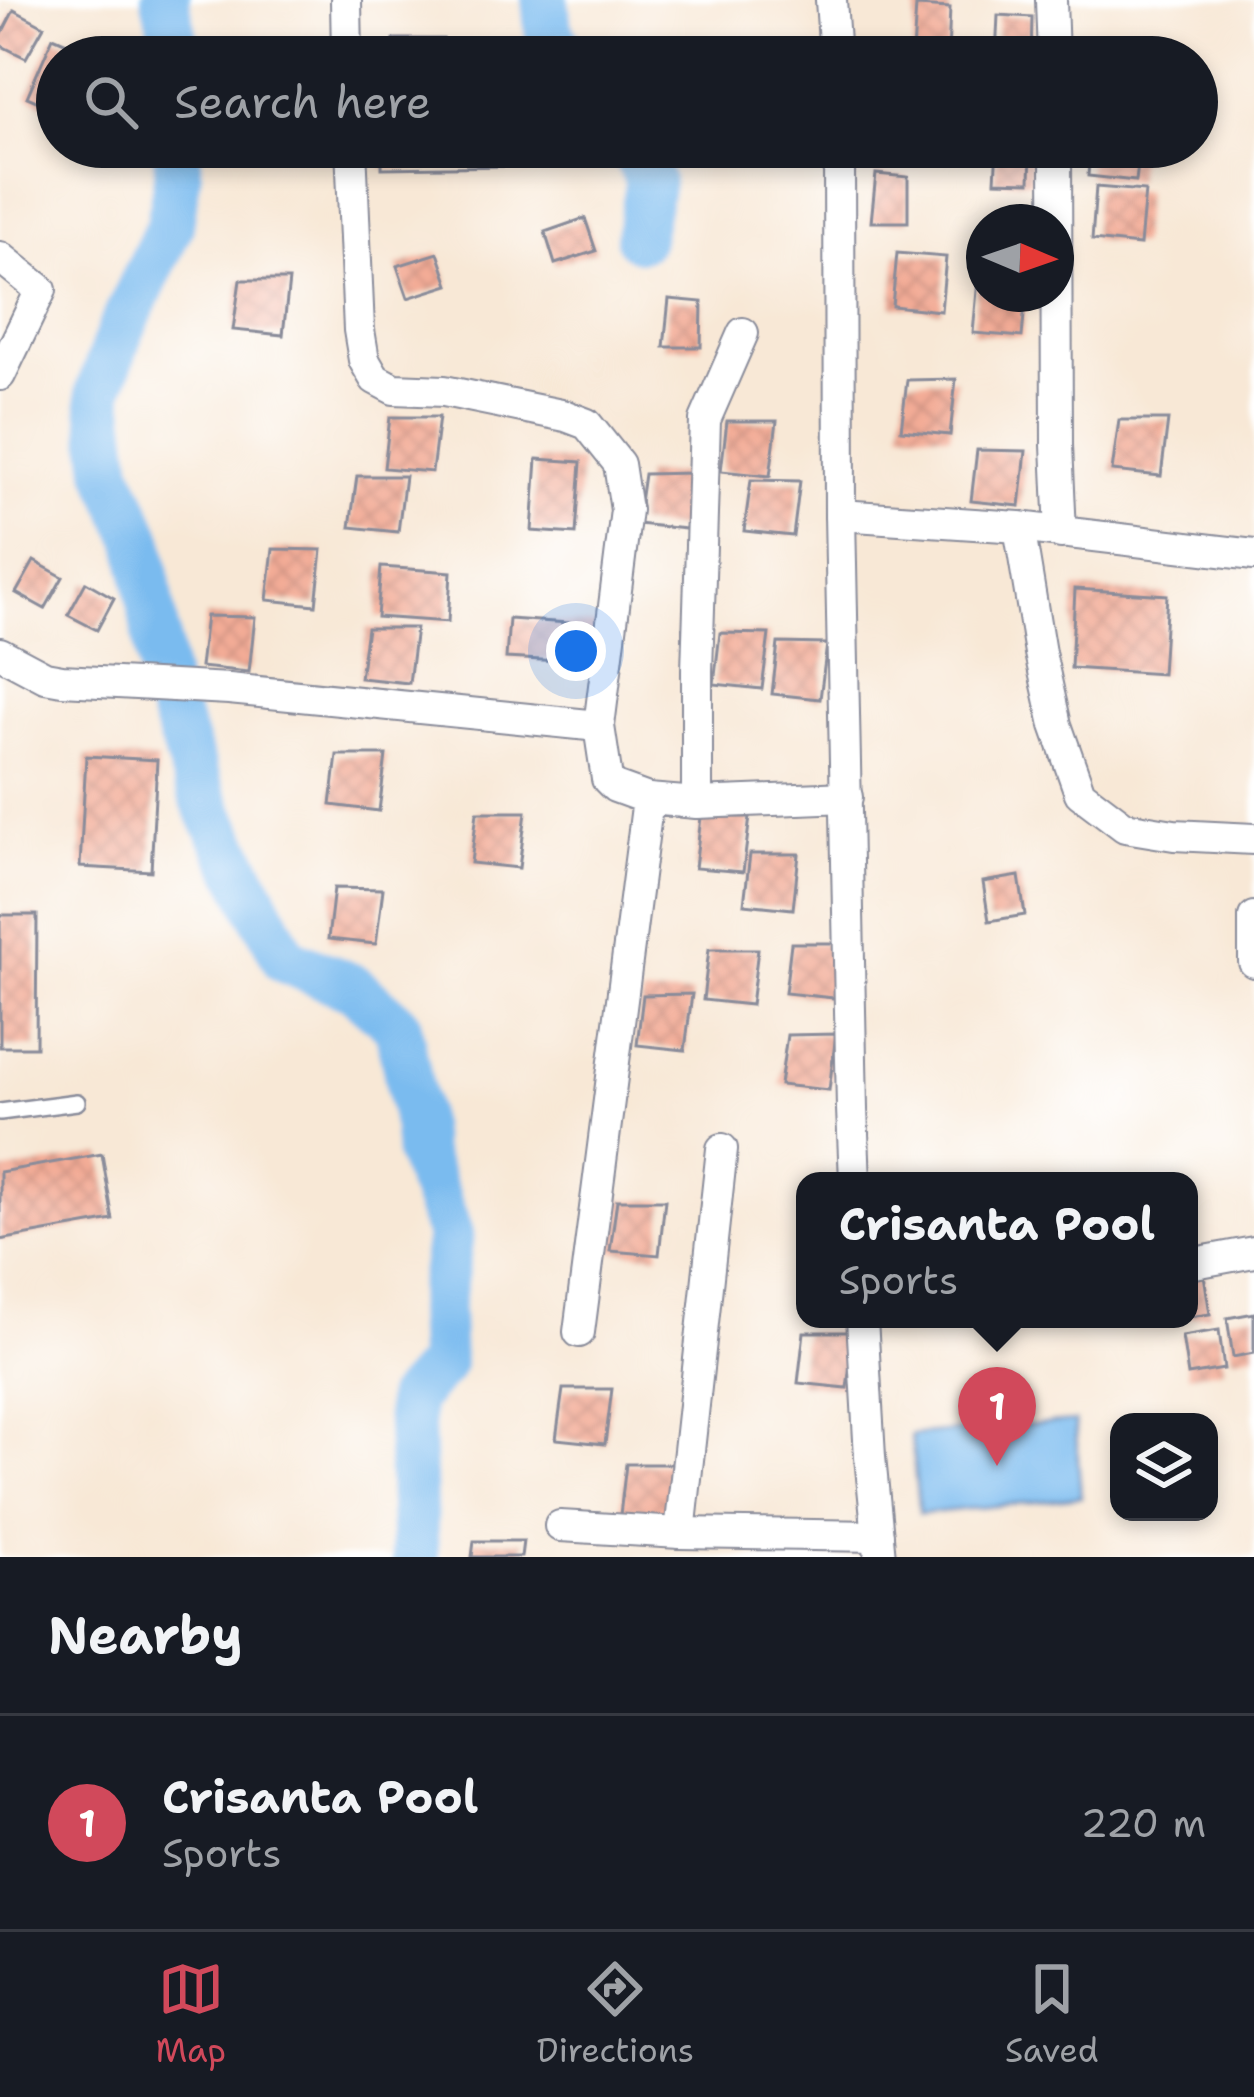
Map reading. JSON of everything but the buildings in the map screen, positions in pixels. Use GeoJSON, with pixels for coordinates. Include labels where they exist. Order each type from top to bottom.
{"type":"FeatureCollection","features":[{"type":"Feature","properties":{"kind":"street"},"geometry":{"type":"LineString","coordinates":[[346,0],[347,36]]}},
{"type":"Feature","properties":{"kind":"street"},"geometry":{"type":"LineString","coordinates":[[831,0],[834,36]]}},
{"type":"Feature","properties":{"kind":"street"},"geometry":{"type":"LineString","coordinates":[[1051,0],[1052,36]]}},
{"type":"Feature","properties":{"kind":"street"},"geometry":{"type":"LineString","coordinates":[[353,168],[359,330],[364,360],[375,380],[394,389],[444,391],[566,416],[587,424],[620,464],[626,510],[599,726],[608,779],[615,787],[648,800],[698,803],[847,797]]}},
{"type":"Feature","properties":{"kind":"street"},"geometry":{"type":"LineString","coordinates":[[838,168],[840,514],[854,1172]]}},
{"type":"Feature","properties":{"kind":"street"},"geometry":{"type":"LineString","coordinates":[[1056,168],[1061,533]]}},
{"type":"Feature","properties":{"kind":"street"},"geometry":{"type":"LineString","coordinates":[[0,257],[41,290],[0,375]]}},
{"type":"Feature","properties":{"kind":"street"},"geometry":{"type":"LineString","coordinates":[[698,803],[705,420],[743,333]]}},
{"type":"Feature","properties":{"kind":"street"},"geometry":{"type":"LineString","coordinates":[[840,514],[1019,527],[1254,555]]}},
{"type":"Feature","properties":{"kind":"street"},"geometry":{"type":"LineString","coordinates":[[1019,527],[1052,707],[1080,793],[1125,827],[1174,835],[1254,838]]}},
{"type":"Feature","properties":{"kind":"street"},"geometry":{"type":"LineString","coordinates":[[0,653],[45,677],[62,680],[229,689],[599,726]]}},
{"type":"Feature","properties":{"kind":"street"},"geometry":{"type":"LineString","coordinates":[[579,1332],[648,800]]}},
{"type":"Feature","properties":{"kind":"street"},"geometry":{"type":"LineString","coordinates":[[1254,917],[1254,962]]}},
{"type":"Feature","properties":{"kind":"street"},"geometry":{"type":"LineString","coordinates":[[680,1533],[722,1149]]}},
{"type":"Feature","properties":{"kind":"street"},"geometry":{"type":"LineString","coordinates":[[1198,1262],[1254,1252]]}},
{"type":"Feature","properties":{"kind":"street"},"geometry":{"type":"LineString","coordinates":[[560,1526],[879,1547],[863,1328]]}},
{"type":"Feature","properties":{"kind":"lane"},"geometry":{"type":"LineString","coordinates":[[0,1112],[77,1102]]}},
{"type":"Feature","properties":{"kind":"water"},"geometry":{"type":"Polygon","coordinates":[[[1075,1421],[1081,1497],[919,1514],[911,1435],[1075,1421]]]}},
{"type":"Feature","properties":{"kind":"waterway"},"geometry":{"type":"LineString","coordinates":[[165,0],[174,36]]}},
{"type":"Feature","properties":{"kind":"waterway"},"geometry":{"type":"LineString","coordinates":[[545,0],[552,36]]}},
{"type":"Feature","properties":{"kind":"waterway"},"geometry":{"type":"LineString","coordinates":[[162,675],[141,543],[109,470],[99,392],[120,332],[170,225],[178,168]]}},
{"type":"Feature","properties":{"kind":"waterway"},"geometry":{"type":"LineString","coordinates":[[639,238],[650,181],[643,168]]}},
{"type":"Feature","properties":{"kind":"waterway"},"geometry":{"type":"LineString","coordinates":[[167,694],[204,800],[286,960],[354,988],[398,1026],[419,1152],[450,1235],[439,1310],[441,1364],[409,1400],[415,1557]]}},
{"type":"Feature","properties":{"kind":"place","name":"Crisanta Pool"},"geometry":{"type":"Point","coordinates":[997,1466]}}]}
